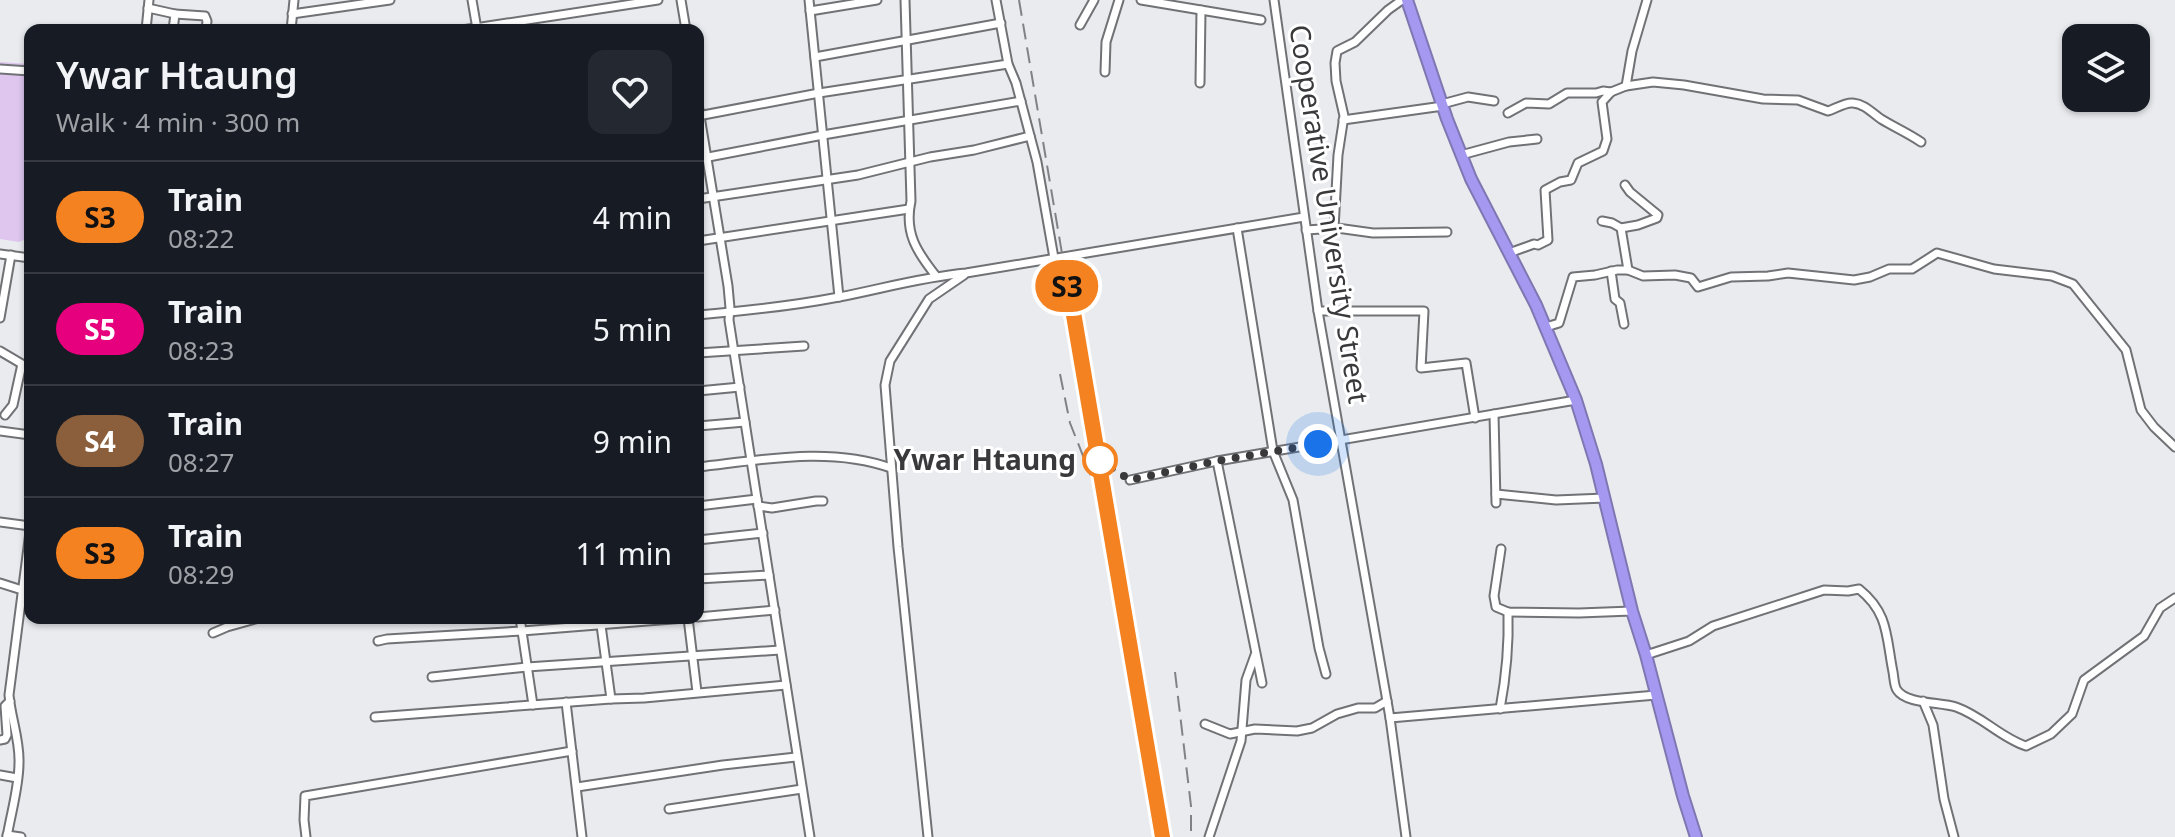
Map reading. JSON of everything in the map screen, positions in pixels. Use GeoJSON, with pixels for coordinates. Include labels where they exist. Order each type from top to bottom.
{"type":"FeatureCollection","features":[{"type":"Feature","properties":{"kind":"highway"},"geometry":{"type":"LineString","coordinates":[[1405,0],[1478,196],[1546,327],[1576,400],[1606,498],[1632,611],[1696,837]]}},
{"type":"Feature","properties":{"kind":"street"},"geometry":{"type":"LineString","coordinates":[[291,24],[294,0]]}},
{"type":"Feature","properties":{"kind":"street"},"geometry":{"type":"LineString","coordinates":[[292,14],[390,0]]}},
{"type":"Feature","properties":{"kind":"street"},"geometry":{"type":"LineString","coordinates":[[472,0],[476,24]]}},
{"type":"Feature","properties":{"kind":"street"},"geometry":{"type":"LineString","coordinates":[[508,24],[658,0]]}},
{"type":"Feature","properties":{"kind":"street"},"geometry":{"type":"LineString","coordinates":[[681,0],[685,24]]}},
{"type":"Feature","properties":{"kind":"street"},"geometry":{"type":"LineString","coordinates":[[809,0],[839,297]]}},
{"type":"Feature","properties":{"kind":"street"},"geometry":{"type":"LineString","coordinates":[[810,11],[877,0]]}},
{"type":"Feature","properties":{"kind":"street"},"geometry":{"type":"LineString","coordinates":[[905,0],[911,201],[908,230],[922,259],[936,276]]}},
{"type":"Feature","properties":{"kind":"street"},"geometry":{"type":"LineString","coordinates":[[996,0],[1008,64],[1037,162],[1054,258]]}},
{"type":"Feature","properties":{"kind":"street"},"geometry":{"type":"LineString","coordinates":[[1080,25],[1094,0]]}},
{"type":"Feature","properties":{"kind":"street"},"geometry":{"type":"LineString","coordinates":[[1105,72],[1106,42],[1119,0]]}},
{"type":"Feature","properties":{"kind":"street"},"geometry":{"type":"LineString","coordinates":[[1141,0],[1261,20]]}},
{"type":"Feature","properties":{"kind":"street","name":"Cooperative University Street"},"geometry":{"type":"LineString","coordinates":[[1274,0],[1318,311],[1390,718],[1406,837]]}},
{"type":"Feature","properties":{"kind":"street"},"geometry":{"type":"LineString","coordinates":[[1334,229],[1343,120],[1336,81],[1337,51],[1355,42],[1388,10],[1405,0]]}},
{"type":"Feature","properties":{"kind":"street"},"geometry":{"type":"LineString","coordinates":[[1626,86],[1647,0]]}},
{"type":"Feature","properties":{"kind":"street"},"geometry":{"type":"LineString","coordinates":[[147,24],[149,4],[175,14],[205,16],[207,24]]}},
{"type":"Feature","properties":{"kind":"street"},"geometry":{"type":"LineString","coordinates":[[1200,83],[1201,10]]}},
{"type":"Feature","properties":{"kind":"street"},"geometry":{"type":"LineString","coordinates":[[174,24],[175,14]]}},
{"type":"Feature","properties":{"kind":"street"},"geometry":{"type":"LineString","coordinates":[[815,57],[1001,23]]}},
{"type":"Feature","properties":{"kind":"street"},"geometry":{"type":"LineString","coordinates":[[704,115],[819,93],[1008,64]]}},
{"type":"Feature","properties":{"kind":"street"},"geometry":{"type":"LineString","coordinates":[[0,69],[24,71]]}},
{"type":"Feature","properties":{"kind":"street"},"geometry":{"type":"LineString","coordinates":[[1509,253],[1548,240],[1545,190],[1571,180],[1578,163],[1603,151],[1607,139],[1602,102],[1611,92],[1626,86],[1653,82],[1684,85],[1763,99],[1798,100],[1828,111],[1856,103],[1921,142]]}},
{"type":"Feature","properties":{"kind":"street"},"geometry":{"type":"LineString","coordinates":[[1508,113],[1526,103],[1549,104],[1567,93],[1611,92]]}},
{"type":"Feature","properties":{"kind":"street"},"geometry":{"type":"LineString","coordinates":[[1343,120],[1442,105],[1468,97],[1494,101]]}},
{"type":"Feature","properties":{"kind":"street"},"geometry":{"type":"LineString","coordinates":[[704,158],[1021,101]]}},
{"type":"Feature","properties":{"kind":"street"},"geometry":{"type":"LineString","coordinates":[[704,198],[858,175],[1030,136]]}},
{"type":"Feature","properties":{"kind":"street"},"geometry":{"type":"LineString","coordinates":[[1461,155],[1509,142],[1537,139]]}},
{"type":"Feature","properties":{"kind":"street"},"geometry":{"type":"LineString","coordinates":[[704,165],[713,197],[728,286],[729,320],[810,837]]}},
{"type":"Feature","properties":{"kind":"street"},"geometry":{"type":"LineString","coordinates":[[1602,221],[1621,228],[1657,218],[1658,215],[1625,185]]}},
{"type":"Feature","properties":{"kind":"street"},"geometry":{"type":"LineString","coordinates":[[704,240],[909,209]]}},
{"type":"Feature","properties":{"kind":"street"},"geometry":{"type":"LineString","coordinates":[[704,315],[839,297],[936,276],[1304,217]]}},
{"type":"Feature","properties":{"kind":"street"},"geometry":{"type":"LineString","coordinates":[[1237,228],[1273,451],[1296,511],[1326,674]]}},
{"type":"Feature","properties":{"kind":"street"},"geometry":{"type":"LineString","coordinates":[[1621,228],[1628,270]]}},
{"type":"Feature","properties":{"kind":"street"},"geometry":{"type":"LineString","coordinates":[[1306,230],[1447,232]]}},
{"type":"Feature","properties":{"kind":"street"},"geometry":{"type":"LineString","coordinates":[[1546,327],[1559,323],[1573,277],[1628,270],[1643,276],[1691,278],[1698,287],[1731,277],[1788,273],[1854,280],[1889,269],[1912,269],[1937,253],[1994,269],[2052,276],[2073,284],[2126,350],[2141,410],[2175,447]]}},
{"type":"Feature","properties":{"kind":"street"},"geometry":{"type":"LineString","coordinates":[[0,254],[24,257]]}},
{"type":"Feature","properties":{"kind":"street"},"geometry":{"type":"LineString","coordinates":[[0,318],[11,255]]}},
{"type":"Feature","properties":{"kind":"street"},"geometry":{"type":"LineString","coordinates":[[1611,271],[1615,299],[1620,303],[1624,324]]}},
{"type":"Feature","properties":{"kind":"street"},"geometry":{"type":"LineString","coordinates":[[928,837],[885,385],[890,361],[929,299],[966,273]]}},
{"type":"Feature","properties":{"kind":"street"},"geometry":{"type":"LineString","coordinates":[[1318,311],[1424,311],[1421,368],[1466,363],[1475,418]]}},
{"type":"Feature","properties":{"kind":"street"},"geometry":{"type":"LineString","coordinates":[[704,353],[804,346]]}},
{"type":"Feature","properties":{"kind":"street"},"geometry":{"type":"LineString","coordinates":[[0,351],[22,364],[13,405],[5,415]]}},
{"type":"Feature","properties":{"kind":"street"},"geometry":{"type":"LineString","coordinates":[[704,390],[740,387]]}},
{"type":"Feature","properties":{"kind":"street"},"geometry":{"type":"LineString","coordinates":[[1130,480],[1217,461],[1576,400]]}},
{"type":"Feature","properties":{"kind":"street"},"geometry":{"type":"LineString","coordinates":[[1494,414],[1496,503]]}},
{"type":"Feature","properties":{"kind":"street"},"geometry":{"type":"LineString","coordinates":[[704,425],[745,422]]}},
{"type":"Feature","properties":{"kind":"street"},"geometry":{"type":"LineString","coordinates":[[0,431],[24,434]]}},
{"type":"Feature","properties":{"kind":"street"},"geometry":{"type":"LineString","coordinates":[[704,466],[770,458],[831,457],[871,461],[891,468]]}},
{"type":"Feature","properties":{"kind":"street"},"geometry":{"type":"LineString","coordinates":[[1217,461],[1262,683]]}},
{"type":"Feature","properties":{"kind":"street"},"geometry":{"type":"LineString","coordinates":[[1496,494],[1556,500],[1606,498]]}},
{"type":"Feature","properties":{"kind":"street"},"geometry":{"type":"LineString","coordinates":[[704,506],[758,503],[772,508],[823,501]]}},
{"type":"Feature","properties":{"kind":"street"},"geometry":{"type":"LineString","coordinates":[[0,522],[24,525]]}},
{"type":"Feature","properties":{"kind":"street"},"geometry":{"type":"LineString","coordinates":[[704,539],[763,533]]}},
{"type":"Feature","properties":{"kind":"street"},"geometry":{"type":"LineString","coordinates":[[1501,549],[1494,602],[1496,607],[1508,612],[1632,611]]}},
{"type":"Feature","properties":{"kind":"street"},"geometry":{"type":"LineString","coordinates":[[704,579],[769,575]]}},
{"type":"Feature","properties":{"kind":"street"},"geometry":{"type":"LineString","coordinates":[[21,837],[7,836],[19,765],[18,739],[10,701],[24,576]]}},
{"type":"Feature","properties":{"kind":"street"},"geometry":{"type":"LineString","coordinates":[[0,583],[22,590]]}},
{"type":"Feature","properties":{"kind":"street"},"geometry":{"type":"LineString","coordinates":[[1646,655],[1689,641],[1713,626],[1824,590],[1859,589],[1870,597],[1883,615],[1897,690],[1907,699],[1956,707],[1997,729],[2013,742],[2026,746],[2051,734],[2072,714],[2084,680],[2144,636],[2160,608],[2175,598]]}},
{"type":"Feature","properties":{"kind":"street"},"geometry":{"type":"LineString","coordinates":[[704,616],[775,610]]}},
{"type":"Feature","properties":{"kind":"street"},"geometry":{"type":"LineString","coordinates":[[1500,709],[1508,612]]}},
{"type":"Feature","properties":{"kind":"street"},"geometry":{"type":"LineString","coordinates":[[213,633],[238,624]]}},
{"type":"Feature","properties":{"kind":"street"},"geometry":{"type":"LineString","coordinates":[[521,624],[533,705]]}},
{"type":"Feature","properties":{"kind":"street"},"geometry":{"type":"LineString","coordinates":[[378,641],[583,624]]}},
{"type":"Feature","properties":{"kind":"street"},"geometry":{"type":"LineString","coordinates":[[600,624],[611,699]]}},
{"type":"Feature","properties":{"kind":"street"},"geometry":{"type":"LineString","coordinates":[[687,624],[697,692]]}},
{"type":"Feature","properties":{"kind":"street"},"geometry":{"type":"LineString","coordinates":[[432,677],[527,667],[780,650]]}},
{"type":"Feature","properties":{"kind":"street"},"geometry":{"type":"LineString","coordinates":[[1209,837],[1243,732],[1246,680],[1256,653]]}},
{"type":"Feature","properties":{"kind":"street"},"geometry":{"type":"LineString","coordinates":[[0,684],[11,685]]}},
{"type":"Feature","properties":{"kind":"street"},"geometry":{"type":"LineString","coordinates":[[375,717],[786,685]]}},
{"type":"Feature","properties":{"kind":"street"},"geometry":{"type":"LineString","coordinates":[[1390,718],[1656,695]]}},
{"type":"Feature","properties":{"kind":"street"},"geometry":{"type":"LineString","coordinates":[[0,740],[7,735],[4,710],[10,701]]}},
{"type":"Feature","properties":{"kind":"street"},"geometry":{"type":"LineString","coordinates":[[1205,724],[1230,734],[1255,729],[1287,731],[1312,728],[1337,714],[1358,708],[1375,708],[1387,701]]}},
{"type":"Feature","properties":{"kind":"street"},"geometry":{"type":"LineString","coordinates":[[1923,701],[1933,725],[1944,799],[1954,837]]}},
{"type":"Feature","properties":{"kind":"street"},"geometry":{"type":"LineString","coordinates":[[566,702],[582,837]]}},
{"type":"Feature","properties":{"kind":"street"},"geometry":{"type":"LineString","coordinates":[[306,837],[305,796],[572,751]]}},
{"type":"Feature","properties":{"kind":"street"},"geometry":{"type":"LineString","coordinates":[[577,787],[796,757]]}},
{"type":"Feature","properties":{"kind":"street"},"geometry":{"type":"LineString","coordinates":[[0,775],[17,778]]}},
{"type":"Feature","properties":{"kind":"street"},"geometry":{"type":"LineString","coordinates":[[669,809],[802,789]]}},
{"type":"Feature","properties":{"kind":"street"},"geometry":{"type":"LineString","coordinates":[[0,822],[9,823]]}},
{"type":"Feature","properties":{"kind":"shaded area"},"geometry":{"type":"Polygon","coordinates":[[[0,62],[24,64],[24,240],[19,242],[0,239],[0,62]]]}},
{"type":"Feature","properties":{"kind":"railway"},"geometry":{"type":"LineString","coordinates":[[1019,0],[1161,837]]}},
{"type":"Feature","properties":{"kind":"railway"},"geometry":{"type":"LineString","coordinates":[[1060,374],[1070,423],[1091,476]]}},
{"type":"Feature","properties":{"kind":"railway"},"geometry":{"type":"LineString","coordinates":[[1175,672],[1191,806],[1191,837]]}},
{"type":"Feature","properties":{"kind":"train","name":"S3"},"geometry":{"type":"LineString","coordinates":[[1161,837],[1067,286],[1075,312],[1164,837]]}},
{"type":"Feature","properties":{"kind":"place","name":"Ywar Htaung"},"geometry":{"type":"Point","coordinates":[1100,460]}},
{"type":"Feature","properties":{"kind":"route"},"geometry":{"type":"LineString","coordinates":[[1100,460],[1130,480],[1318,444]]}}]}
